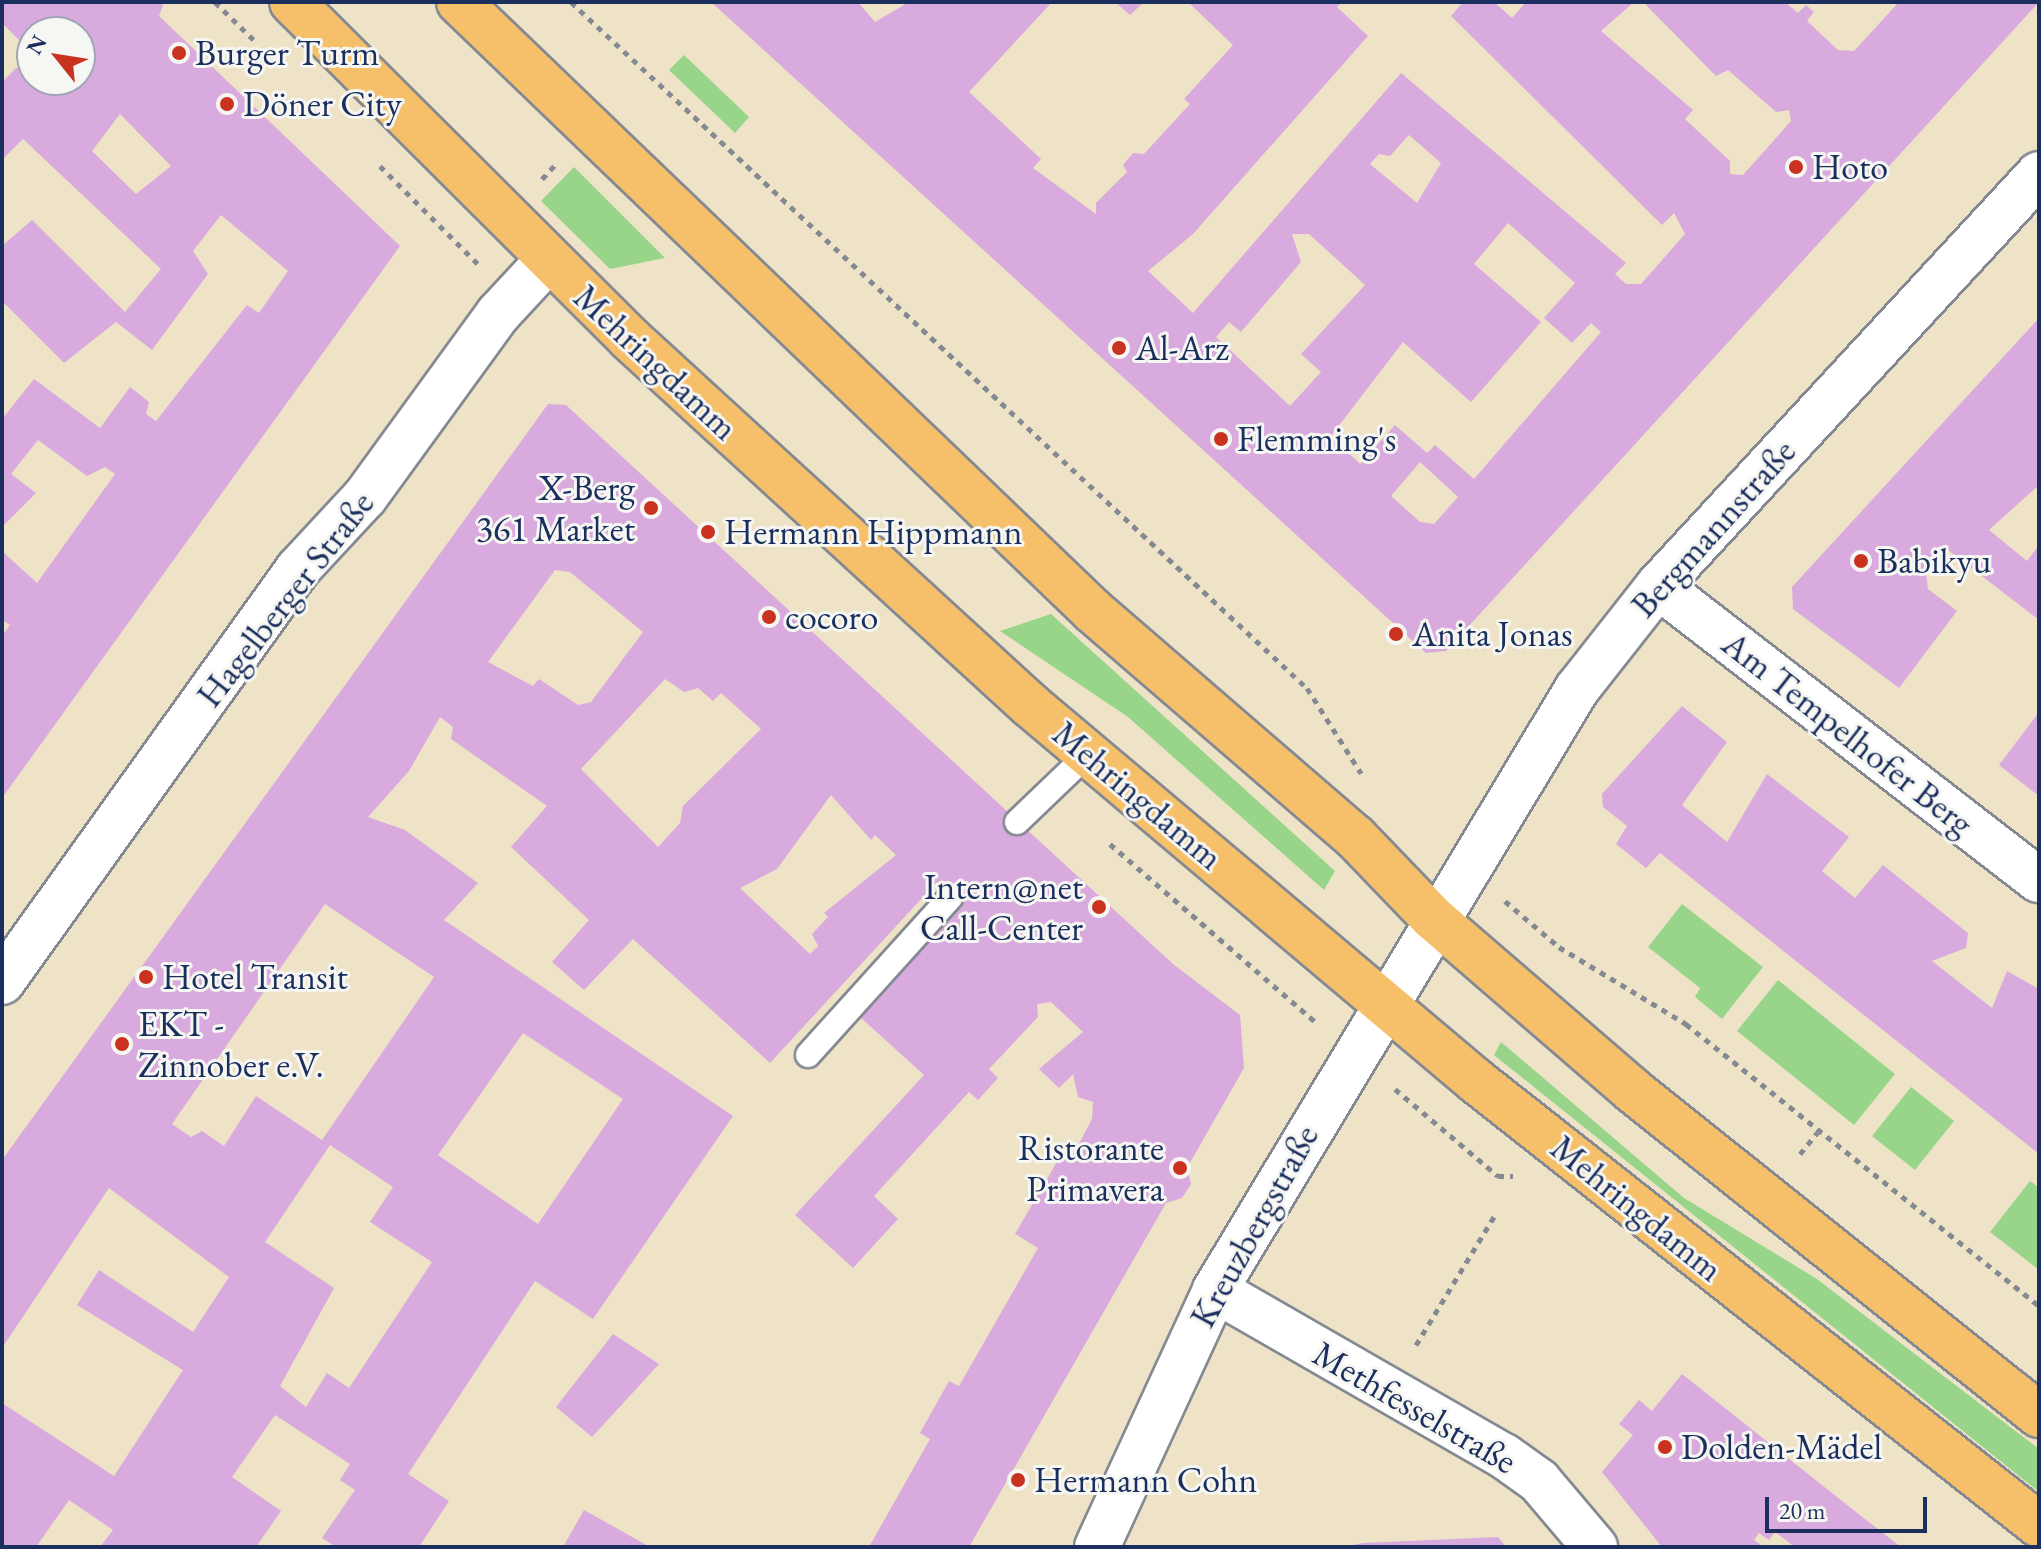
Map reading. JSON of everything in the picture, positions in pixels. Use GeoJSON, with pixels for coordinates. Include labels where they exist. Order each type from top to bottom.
{"type":"FeatureCollection","features":[{"type":"Feature","properties":{"kind":"main road","name":"Mehringdamm"},"geometry":{"type":"LineString","coordinates":[[292,2],[548,260],[1030,705],[1090,752],[1384,1002],[2039,1525]]}},
{"type":"Feature","properties":{"kind":"main road"},"geometry":{"type":"LineString","coordinates":[[459,2],[1093,611],[1362,843],[1433,918],[1632,1090],[2039,1415]]}},
{"type":"Feature","properties":{"kind":"street","name":"Bergmannstraße"},"geometry":{"type":"LineString","coordinates":[[1433,918],[1577,689],[1658,586],[2039,174]]}},
{"type":"Feature","properties":{"kind":"street","name":"Hagelberger Straße"},"geometry":{"type":"LineString","coordinates":[[2,982],[298,569],[365,497],[498,314],[548,260]]}},
{"type":"Feature","properties":{"kind":"street","name":"Am Tempelhofer Berg"},"geometry":{"type":"LineString","coordinates":[[1658,586],[2039,880]]}},
{"type":"Feature","properties":{"kind":"street","name":"Kreuzbergstraße"},"geometry":{"type":"LineString","coordinates":[[1097,1547],[1215,1290],[1433,918]]}},
{"type":"Feature","properties":{"kind":"street","name":"Methfesselstraße"},"geometry":{"type":"LineString","coordinates":[[1215,1290],[1504,1456],[1539,1481],[1595,1547]]}},
{"type":"Feature","properties":{"kind":"lane"},"geometry":{"type":"LineString","coordinates":[[1017,822],[1090,752]]}},
{"type":"Feature","properties":{"kind":"lane"},"geometry":{"type":"LineString","coordinates":[[808,1055],[950,898]]}},
{"type":"Feature","properties":{"kind":"path"},"geometry":{"type":"LineString","coordinates":[[571,2],[1307,688],[1365,779]]}},
{"type":"Feature","properties":{"kind":"path"},"geometry":{"type":"LineString","coordinates":[[531,191],[563,157]]}},
{"type":"Feature","properties":{"kind":"path"},"geometry":{"type":"LineString","coordinates":[[1559,947],[1686,1024],[2039,1306]]}},
{"type":"Feature","properties":{"kind":"path"},"geometry":{"type":"LineString","coordinates":[[1800,1154],[1818,1132]]}},
{"type":"Feature","properties":{"kind":"path"},"geometry":{"type":"LineString","coordinates":[[1416,1345],[1495,1215]]}},
{"type":"Feature","properties":{"kind":"green space"},"geometry":{"type":"Polygon","coordinates":[[[684,55],[749,117],[735,133],[669,70],[684,55]]]}},
{"type":"Feature","properties":{"kind":"green space"},"geometry":{"type":"Polygon","coordinates":[[[574,167],[665,258],[610,269],[541,201],[574,167]]]}},
{"type":"Feature","properties":{"kind":"green space"},"geometry":{"type":"Polygon","coordinates":[[[1051,614],[1335,871],[1324,890],[1128,717],[1000,631],[1051,614]]]}},
{"type":"Feature","properties":{"kind":"green space"},"geometry":{"type":"Polygon","coordinates":[[[1682,904],[1763,967],[1722,1019],[1695,997],[1700,988],[1648,947],[1682,904]]]}},
{"type":"Feature","properties":{"kind":"green space"},"geometry":{"type":"Polygon","coordinates":[[[1778,980],[1895,1074],[1854,1125],[1737,1031],[1778,980]]]}},
{"type":"Feature","properties":{"kind":"green space"},"geometry":{"type":"Polygon","coordinates":[[[1501,1042],[1684,1198],[1817,1279],[2039,1449],[2039,1492],[1494,1055],[1501,1042]]]}},
{"type":"Feature","properties":{"kind":"green space"},"geometry":{"type":"Polygon","coordinates":[[[1911,1087],[1954,1121],[1915,1170],[1872,1136],[1911,1087]]]}},
{"type":"Feature","properties":{"kind":"green space"},"geometry":{"type":"Polygon","coordinates":[[[2030,1181],[2039,1188],[2039,1270],[1990,1232],[2030,1181]]]}},
{"type":"Feature","properties":{"kind":"building"},"geometry":{"type":"Polygon","coordinates":[[[2,2],[164,2],[159,16],[400,246],[2,798],[2,636],[10,625],[2,620],[2,551],[37,583],[115,474],[105,467],[87,476],[38,440],[11,474],[36,493],[2,527],[2,419],[34,379],[100,428],[130,387],[149,402],[146,414],[156,421],[247,305],[259,313],[288,271],[221,215],[193,251],[208,274],[152,350],[116,322],[64,363],[2,301],[2,246],[32,220],[125,312],[161,269],[23,139],[2,160],[2,82],[16,68],[16,96],[96,96],[96,16],[16,16],[16,37],[2,23],[2,2]],[[120,114],[92,151],[136,194],[171,166],[120,114]]]}},
{"type":"Feature","properties":{"kind":"building"},"geometry":{"type":"Polygon","coordinates":[[[711,2],[858,2],[875,22],[909,2],[1052,2],[969,92],[1041,159],[1033,168],[1096,214],[1096,203],[1127,172],[1123,165],[1133,153],[1144,154],[1190,104],[1184,99],[1233,45],[1188,2],[1342,2],[1337,7],[1368,36],[1193,234],[1148,271],[1193,313],[1401,73],[1626,263],[1615,274],[1626,284],[1641,284],[1685,234],[1674,213],[1662,225],[1451,16],[1463,2],[1494,2],[1512,18],[1526,2],[1634,2],[1601,31],[1693,110],[1685,119],[1730,161],[1730,174],[1743,175],[1791,121],[1789,110],[1776,112],[1728,70],[1716,76],[1643,2],[1785,2],[1798,13],[1806,5],[1814,12],[1807,21],[1838,50],[1854,51],[1899,2],[2039,2],[1446,651],[1426,653],[711,2]],[[1409,135],[1390,156],[1379,154],[1370,164],[1417,203],[1441,163],[1409,135]],[[1508,223],[1474,264],[1541,322],[1471,402],[1403,342],[1331,436],[1360,464],[1395,425],[1427,453],[1435,445],[1474,479],[1601,332],[1591,323],[1572,343],[1544,318],[1575,283],[1508,223]],[[1292,234],[1301,262],[1241,332],[1229,322],[1216,337],[1290,406],[1321,372],[1301,354],[1365,285],[1309,234],[1292,234]],[[1420,462],[1391,496],[1420,522],[1434,524],[1458,497],[1420,462]]]}},
{"type":"Feature","properties":{"kind":"building"},"geometry":{"type":"Polygon","coordinates":[[[1115,2],[1144,2],[1130,15],[1115,2]]]}},
{"type":"Feature","properties":{"kind":"building"},"geometry":{"type":"Polygon","coordinates":[[[2039,318],[2039,485],[1989,530],[2027,561],[2039,545],[2039,620],[1948,550],[1926,574],[1928,589],[1957,611],[1899,688],[1793,609],[1792,587],[2039,318]]]}},
{"type":"Feature","properties":{"kind":"building"},"geometry":{"type":"Polygon","coordinates":[[[548,404],[566,405],[1173,964],[1240,1015],[1244,1068],[1187,1168],[1191,1184],[1182,1198],[1166,1203],[969,1547],[869,1547],[930,1439],[920,1433],[949,1381],[959,1386],[1038,1248],[1015,1234],[1065,1148],[1074,1153],[1092,1119],[1093,1102],[1078,1097],[1073,1074],[1059,1088],[1039,1069],[1083,1032],[1051,1002],[1037,1004],[1038,1017],[989,1069],[998,1078],[978,1100],[969,1092],[874,1196],[898,1219],[853,1268],[795,1215],[924,1075],[859,1016],[961,907],[935,884],[770,1063],[633,939],[584,990],[552,962],[589,920],[511,847],[547,806],[451,739],[453,727],[440,717],[409,771],[368,817],[405,830],[478,883],[444,920],[733,1116],[593,1319],[535,1281],[408,1474],[449,1501],[419,1547],[336,1547],[322,1538],[355,1490],[340,1480],[350,1464],[275,1415],[232,1477],[281,1511],[256,1547],[100,1547],[113,1530],[69,1500],[36,1547],[2,1547],[2,1403],[114,1476],[183,1370],[77,1305],[99,1270],[193,1332],[229,1277],[109,1188],[2,1348],[2,1160],[548,404]],[[555,570],[488,662],[533,686],[539,679],[578,705],[591,702],[643,632],[570,572],[555,570]],[[665,679],[581,769],[658,847],[680,823],[683,806],[761,729],[721,693],[713,701],[698,688],[684,692],[665,679]],[[831,795],[777,869],[740,888],[810,954],[818,946],[812,934],[828,917],[824,913],[896,855],[875,835],[871,840],[831,795]],[[325,904],[172,1124],[191,1137],[202,1131],[224,1146],[256,1096],[322,1140],[434,977],[325,904]],[[523,1033],[438,1155],[538,1224],[623,1099],[523,1033]],[[330,1145],[265,1242],[334,1288],[280,1386],[306,1407],[327,1373],[349,1388],[432,1262],[370,1222],[393,1187],[330,1145]]]}},
{"type":"Feature","properties":{"kind":"building"},"geometry":{"type":"Polygon","coordinates":[[[1682,706],[1727,742],[1682,805],[1727,842],[1767,774],[1849,837],[1822,871],[1855,898],[1883,865],[1968,933],[1966,948],[1932,961],[1992,1008],[2007,971],[2039,989],[2039,1154],[1660,853],[1646,868],[1616,844],[1627,826],[1603,807],[1602,794],[1682,706]]]}},
{"type":"Feature","properties":{"kind":"building"},"geometry":{"type":"Polygon","coordinates":[[[2039,712],[2039,796],[1999,765],[2039,712]]]}},
{"type":"Feature","properties":{"kind":"building"},"geometry":{"type":"Polygon","coordinates":[[[613,1334],[659,1364],[592,1437],[556,1407],[613,1334]]]}},
{"type":"Feature","properties":{"kind":"building"},"geometry":{"type":"Polygon","coordinates":[[[1682,1374],[1901,1547],[1795,1547],[1775,1532],[1769,1540],[1759,1533],[1754,1540],[1764,1547],[1662,1547],[1602,1472],[1633,1435],[1619,1424],[1639,1400],[1652,1411],[1682,1374]]]}},
{"type":"Feature","properties":{"kind":"building"},"geometry":{"type":"Polygon","coordinates":[[[584,1510],[650,1547],[563,1547],[584,1510]]]}},
{"type":"Feature","properties":{"kind":"building"},"geometry":{"type":"Polygon","coordinates":[[[1498,1537],[1506,1547],[1343,1547],[1363,1543],[1498,1537]]]}},
{"type":"Feature","properties":{"kind":"place","name":"Burger Turm"},"geometry":{"type":"Point","coordinates":[179,53]}},
{"type":"Feature","properties":{"kind":"place","name":"Döner City"},"geometry":{"type":"Point","coordinates":[227,104]}},
{"type":"Feature","properties":{"kind":"place","name":"Hoto"},"geometry":{"type":"Point","coordinates":[1796,167]}},
{"type":"Feature","properties":{"kind":"place","name":"Al-Arz"},"geometry":{"type":"Point","coordinates":[1119,348]}},
{"type":"Feature","properties":{"kind":"place","name":"Flemming's"},"geometry":{"type":"Point","coordinates":[1221,439]}},
{"type":"Feature","properties":{"kind":"place","name":"X-Berg 361 Market"},"geometry":{"type":"Point","coordinates":[651,508]}},
{"type":"Feature","properties":{"kind":"place","name":"Hermann Hippmann"},"geometry":{"type":"Point","coordinates":[708,532]}},
{"type":"Feature","properties":{"kind":"place","name":"Babikyu"},"geometry":{"type":"Point","coordinates":[1861,561]}},
{"type":"Feature","properties":{"kind":"place","name":"cocoro"},"geometry":{"type":"Point","coordinates":[769,617]}},
{"type":"Feature","properties":{"kind":"place","name":"Anita Jonas"},"geometry":{"type":"Point","coordinates":[1396,634]}},
{"type":"Feature","properties":{"kind":"place","name":"Intern@net Call-Center"},"geometry":{"type":"Point","coordinates":[1099,907]}},
{"type":"Feature","properties":{"kind":"place","name":"Hotel Transit"},"geometry":{"type":"Point","coordinates":[146,977]}},
{"type":"Feature","properties":{"kind":"place","name":"EKT - Zinnober e.V."},"geometry":{"type":"Point","coordinates":[122,1044]}},
{"type":"Feature","properties":{"kind":"place","name":"Ristorante Primavera"},"geometry":{"type":"Point","coordinates":[1180,1168]}},
{"type":"Feature","properties":{"kind":"place","name":"Dolden-Mädel"},"geometry":{"type":"Point","coordinates":[1665,1447]}},
{"type":"Feature","properties":{"kind":"place","name":"Hermann Cohn"},"geometry":{"type":"Point","coordinates":[1018,1480]}}]}
